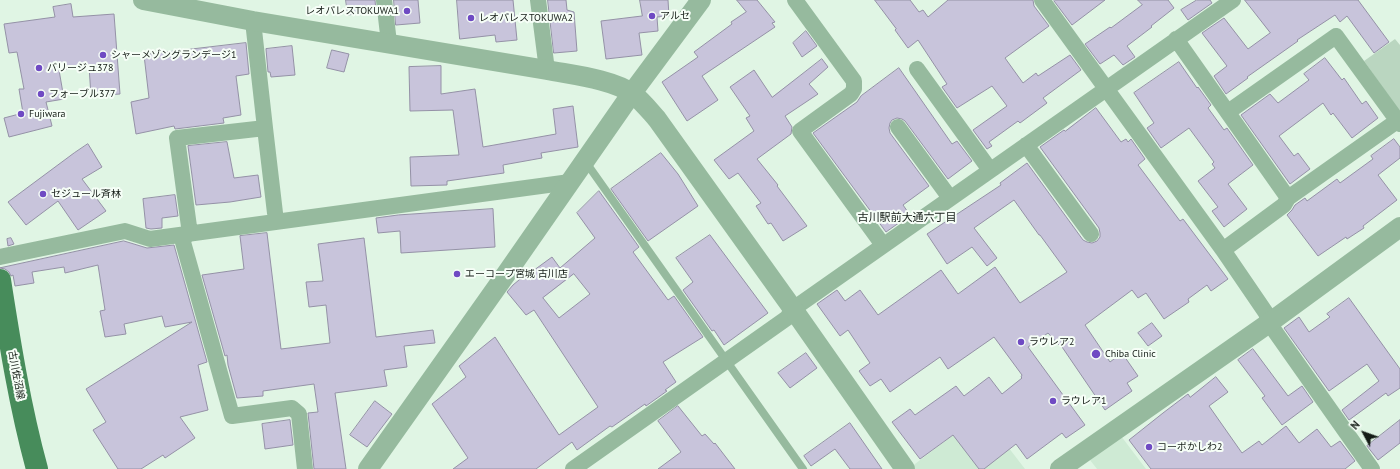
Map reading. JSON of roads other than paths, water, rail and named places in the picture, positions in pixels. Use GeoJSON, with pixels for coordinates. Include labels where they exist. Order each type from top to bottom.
{"type":"FeatureCollection","features":[{"type":"Feature","properties":{"kind":"main road","name":"古川佐沼線"},"geometry":{"type":"LineString","coordinates":[[0,280],[12,362],[37,469]]}},
{"type":"Feature","properties":{"kind":"street"},"geometry":{"type":"LineString","coordinates":[[143,0],[253,21],[596,79],[632,93],[656,119],[793,309],[905,469]]}},
{"type":"Feature","properties":{"kind":"street"},"geometry":{"type":"LineString","coordinates":[[384,0],[389,43]]}},
{"type":"Feature","properties":{"kind":"street"},"geometry":{"type":"LineString","coordinates":[[538,0],[547,70]]}},
{"type":"Feature","properties":{"kind":"street"},"geometry":{"type":"LineString","coordinates":[[368,469],[632,93],[701,0]]}},
{"type":"Feature","properties":{"kind":"street"},"geometry":{"type":"LineString","coordinates":[[795,0],[854,81],[854,89],[851,94],[800,131],[883,245]]}},
{"type":"Feature","properties":{"kind":"street"},"geometry":{"type":"LineString","coordinates":[[1042,0],[1223,250],[1266,312],[1269,323],[1368,468]]}},
{"type":"Feature","properties":{"kind":"street"},"geometry":{"type":"LineString","coordinates":[[573,469],[728,361],[787,318],[793,309],[883,245],[1233,0]]}},
{"type":"Feature","properties":{"kind":"street"},"geometry":{"type":"LineString","coordinates":[[253,21],[275,213]]}},
{"type":"Feature","properties":{"kind":"street"},"geometry":{"type":"LineString","coordinates":[[1223,250],[1284,206],[1288,198],[1399,122],[1336,36],[1228,112]]}},
{"type":"Feature","properties":{"kind":"street"},"geometry":{"type":"LineString","coordinates":[[1176,39],[1288,198]]}},
{"type":"Feature","properties":{"kind":"street"},"geometry":{"type":"LineString","coordinates":[[918,69],[990,170]]}},
{"type":"Feature","properties":{"kind":"street"},"geometry":{"type":"LineString","coordinates":[[898,127],[950,198]]}},
{"type":"Feature","properties":{"kind":"street"},"geometry":{"type":"LineString","coordinates":[[265,128],[177,138],[185,235],[232,416],[292,408],[299,414],[305,469]]}},
{"type":"Feature","properties":{"kind":"street"},"geometry":{"type":"LineString","coordinates":[[1026,145],[1091,234]]}},
{"type":"Feature","properties":{"kind":"street"},"geometry":{"type":"LineString","coordinates":[[0,257],[126,231],[150,239],[570,182]]}},
{"type":"Feature","properties":{"kind":"street"},"geometry":{"type":"LineString","coordinates":[[1060,469],[1269,323],[1400,227]]}},
{"type":"Feature","properties":{"kind":"lane"},"geometry":{"type":"LineString","coordinates":[[585,160],[804,469]]}},
{"type":"Feature","properties":{"kind":"place","name":"レオパレスTOKUWA1"},"geometry":{"type":"Point","coordinates":[407,11]}},
{"type":"Feature","properties":{"kind":"place","name":"アルセ"},"geometry":{"type":"Point","coordinates":[652,16]}},
{"type":"Feature","properties":{"kind":"place","name":"レオパレスTOKUWA2"},"geometry":{"type":"Point","coordinates":[471,18]}},
{"type":"Feature","properties":{"kind":"place","name":"シャーメゾングランデージ1"},"geometry":{"type":"Point","coordinates":[103,55]}},
{"type":"Feature","properties":{"kind":"place","name":"バリージュ378"},"geometry":{"type":"Point","coordinates":[39,68]}},
{"type":"Feature","properties":{"kind":"place","name":"フォーブル377"},"geometry":{"type":"Point","coordinates":[41,94]}},
{"type":"Feature","properties":{"kind":"place","name":"Fujiwara"},"geometry":{"type":"Point","coordinates":[21,114]}},
{"type":"Feature","properties":{"kind":"place","name":"セジュール斉林"},"geometry":{"type":"Point","coordinates":[43,194]}},
{"type":"Feature","properties":{"kind":"place","name":"エーコープ宮城 古川店"},"geometry":{"type":"Point","coordinates":[457,274]}},
{"type":"Feature","properties":{"kind":"place","name":"ラウレア2"},"geometry":{"type":"Point","coordinates":[1021,342]}},
{"type":"Feature","properties":{"kind":"place","name":"Chiba Clinic"},"geometry":{"type":"Point","coordinates":[1096,354]}},
{"type":"Feature","properties":{"kind":"place","name":"ラウレア1"},"geometry":{"type":"Point","coordinates":[1053,401]}},
{"type":"Feature","properties":{"kind":"place","name":"コーポかしわ2"},"geometry":{"type":"Point","coordinates":[1149,447]}},
{"type":"Feature","properties":{"kind":"district","name":"古川駅前大通六丁目"},"geometry":{"type":"Point","coordinates":[907,218]}}]}
